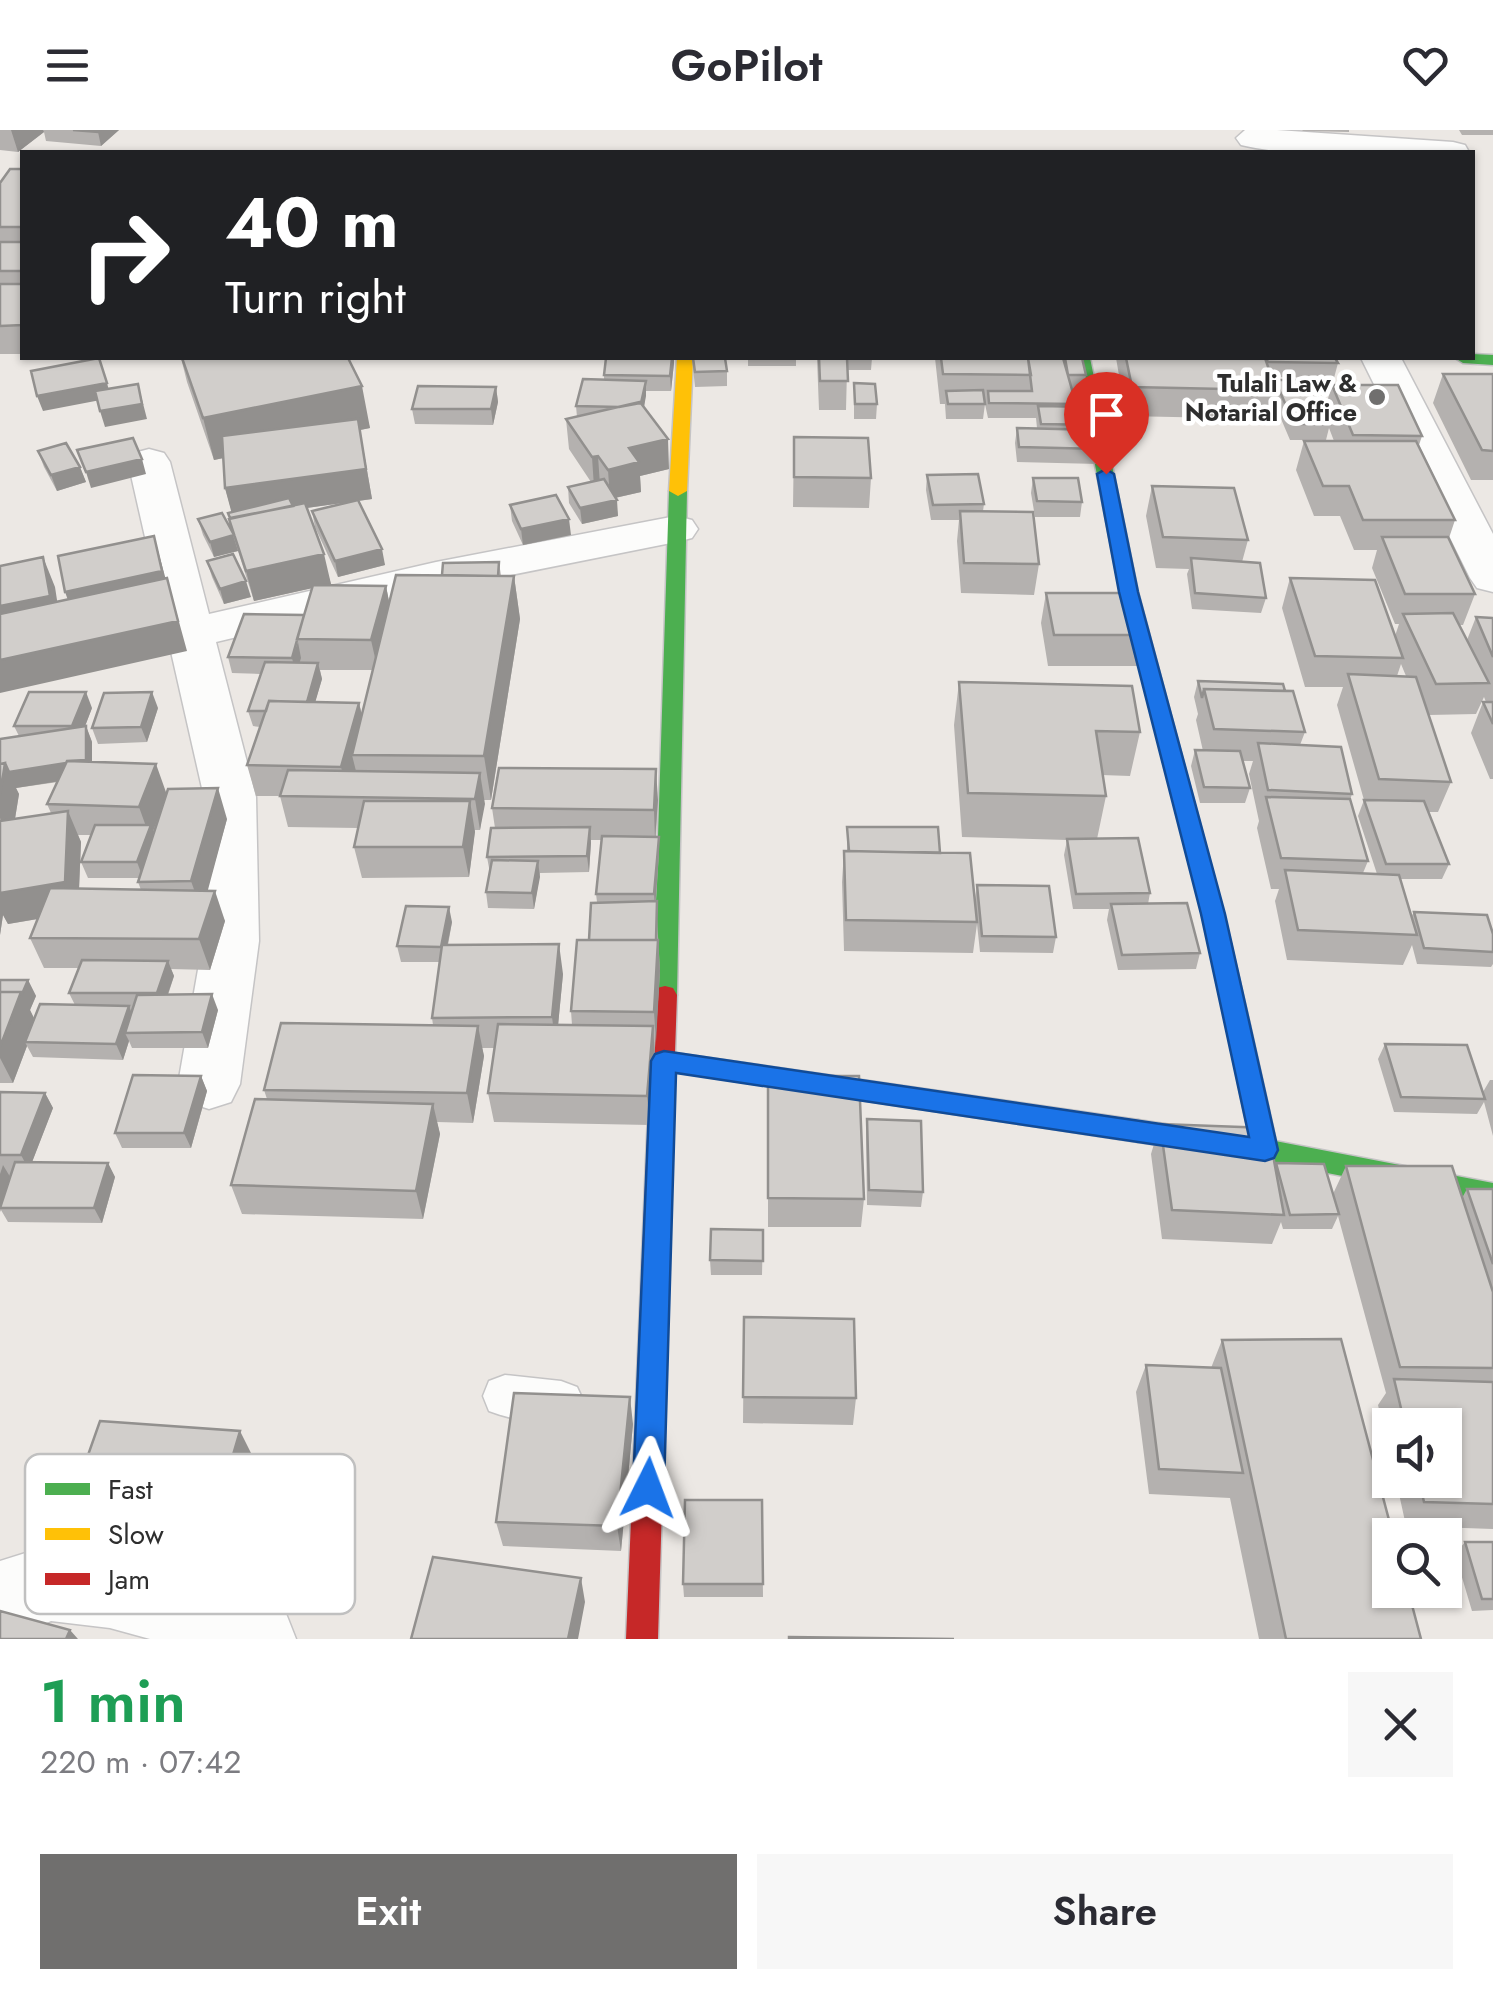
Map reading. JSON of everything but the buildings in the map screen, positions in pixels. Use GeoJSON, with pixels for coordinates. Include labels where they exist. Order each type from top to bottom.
{"type":"FeatureCollection","features":[{"type":"Feature","properties":{"kind":"street"},"geometry":{"type":"LineString","coordinates":[[1252,140],[1408,150]]}},
{"type":"Feature","properties":{"kind":"street"},"geometry":{"type":"LineString","coordinates":[[642,1639],[621,1409],[664,1061],[676,529],[686,360]]}},
{"type":"Feature","properties":{"kind":"street"},"geometry":{"type":"LineString","coordinates":[[1082,360],[1129,592],[1213,914],[1265,1150]]}},
{"type":"Feature","properties":{"kind":"street"},"geometry":{"type":"LineString","coordinates":[[1382,360],[1493,578]]}},
{"type":"Feature","properties":{"kind":"street"},"geometry":{"type":"LineString","coordinates":[[149,462],[230,797],[231,941],[209,1084]]}},
{"type":"Feature","properties":{"kind":"street"},"geometry":{"type":"LineString","coordinates":[[190,633],[436,576],[676,529]]}},
{"type":"Feature","properties":{"kind":"street"},"geometry":{"type":"LineString","coordinates":[[664,1061],[1265,1150],[1493,1194]]}},
{"type":"Feature","properties":{"kind":"street"},"geometry":{"type":"LineString","coordinates":[[0,1605],[25,1588]]}},
{"type":"Feature","properties":{"kind":"street"},"geometry":{"type":"LineString","coordinates":[[186,1614],[257,1639]]}},
{"type":"Feature","properties":{"kind":"lane"},"geometry":{"type":"LineString","coordinates":[[505,1396],[621,1409]]}},
{"type":"Feature","properties":{"kind":"traffic: fast"},"geometry":{"type":"LineString","coordinates":[[1475,359],[1493,360]]}},
{"type":"Feature","properties":{"kind":"traffic: fast"},"geometry":{"type":"LineString","coordinates":[[1082,360],[1129,592],[1238,1025]]}},
{"type":"Feature","properties":{"kind":"traffic: fast"},"geometry":{"type":"LineString","coordinates":[[665,995],[678,491]]}},
{"type":"Feature","properties":{"kind":"traffic: fast"},"geometry":{"type":"LineString","coordinates":[[1138,1131],[1265,1150],[1493,1194]]}},
{"type":"Feature","properties":{"kind":"traffic: slow"},"geometry":{"type":"LineString","coordinates":[[678,491],[685,360]]}},
{"type":"Feature","properties":{"kind":"traffic: jam"},"geometry":{"type":"LineString","coordinates":[[642,1639],[665,995]]}},
{"type":"Feature","properties":{"kind":"traffic: jam"},"geometry":{"type":"LineString","coordinates":[[1238,1025],[1265,1150]]}},
{"type":"Feature","properties":{"kind":"traffic: jam"},"geometry":{"type":"LineString","coordinates":[[664,1061],[1138,1131]]}},
{"type":"Feature","properties":{"kind":"place","name":"Tulali Law & Notarial Office"},"geometry":{"type":"Point","coordinates":[1377,397]}},
{"type":"Feature","properties":{"kind":"route"},"geometry":{"type":"LineString","coordinates":[[648,1488],[664,1061],[1265,1150],[1213,914],[1129,592],[1106,474]]}}]}
